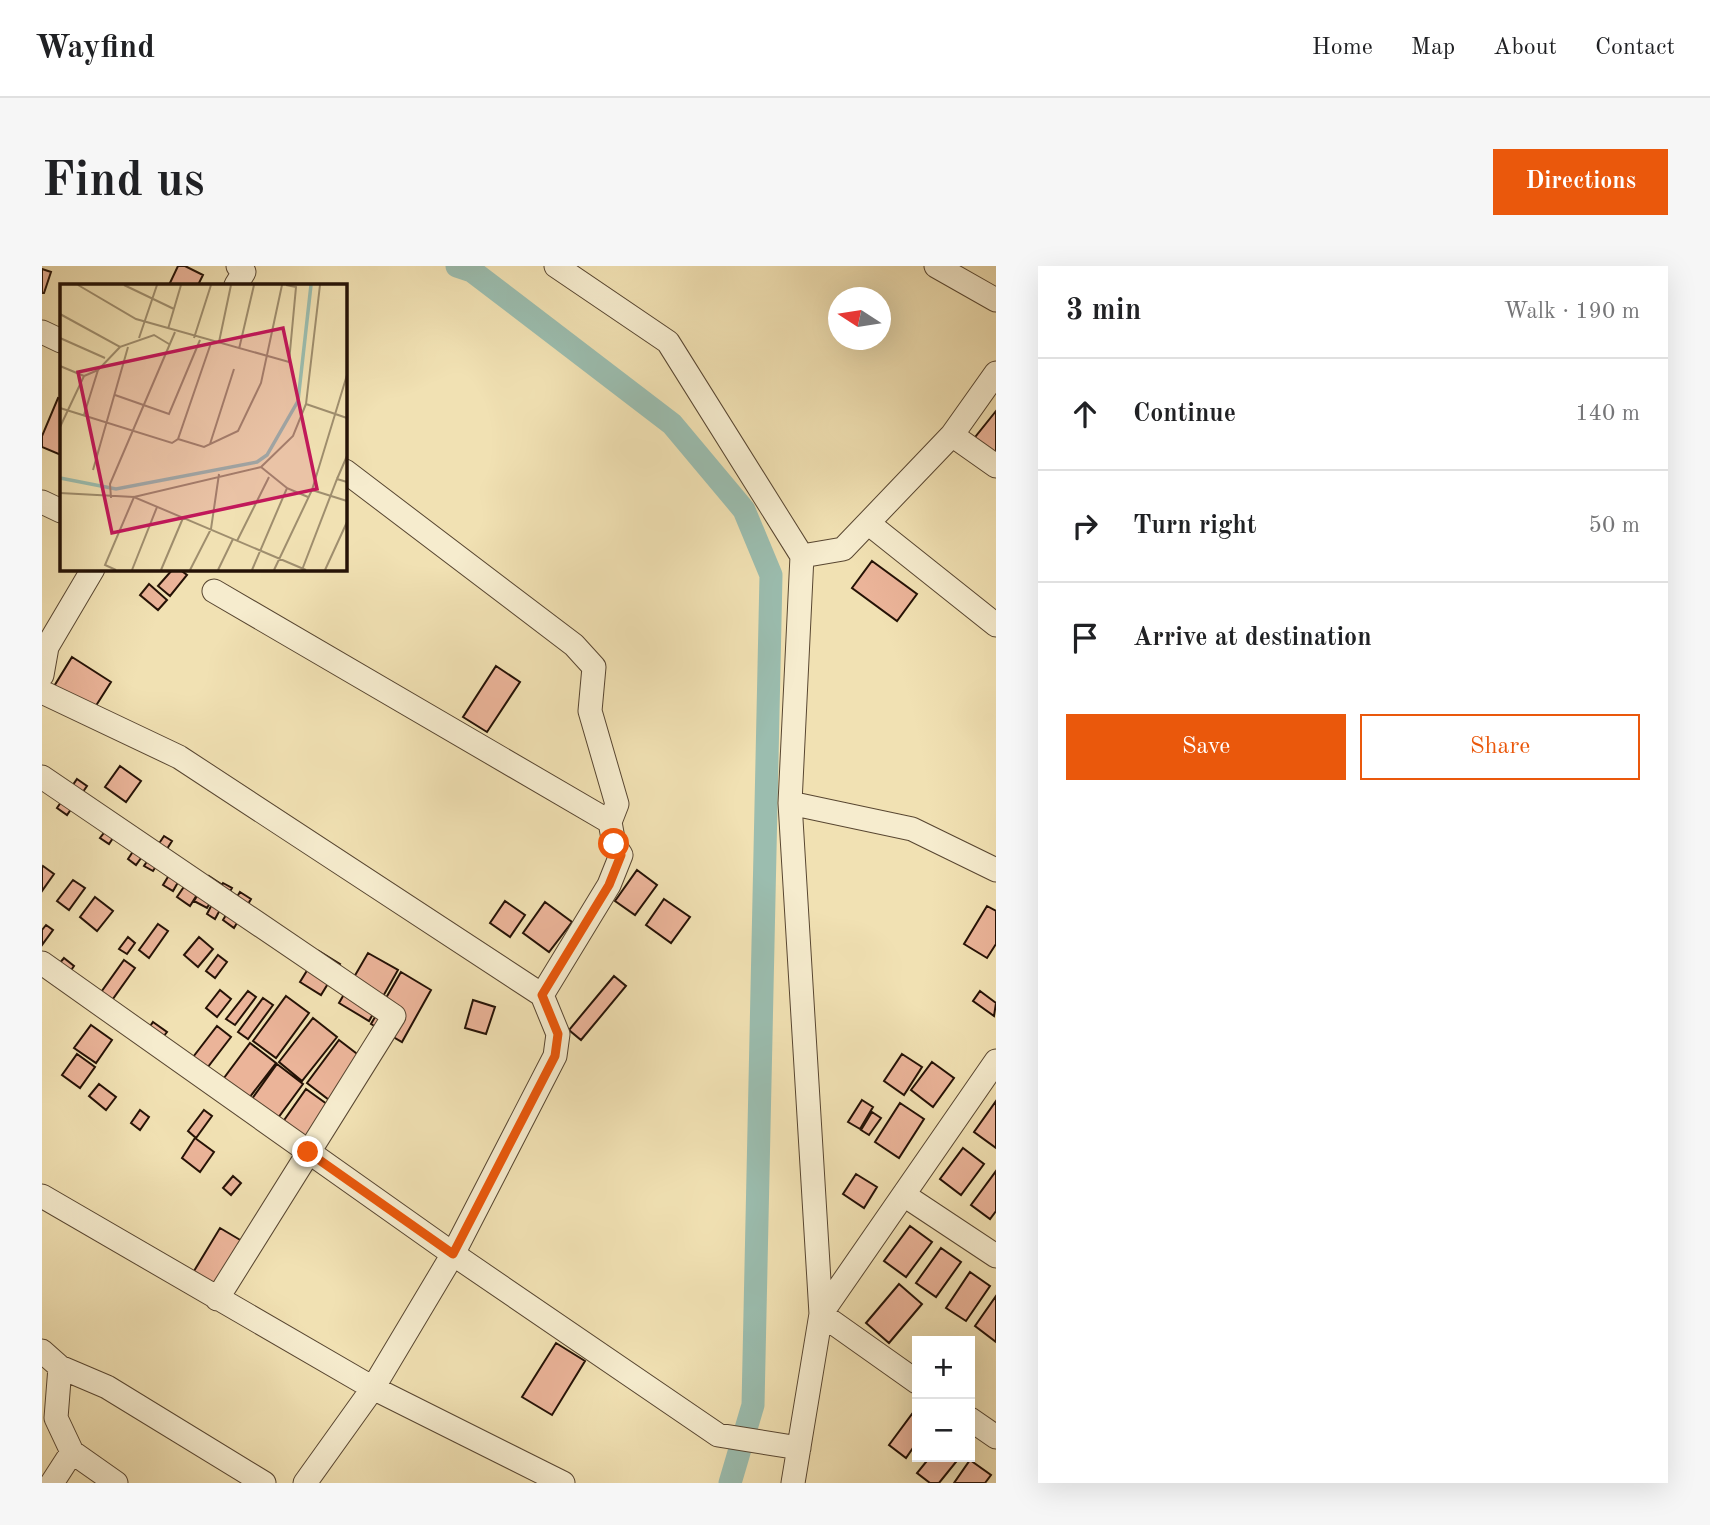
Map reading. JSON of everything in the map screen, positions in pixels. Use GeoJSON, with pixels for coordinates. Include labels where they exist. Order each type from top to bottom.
{"type":"FeatureCollection","features":[{"type":"Feature","properties":{"kind":"street"},"geometry":{"type":"LineString","coordinates":[[237,284],[244,272],[238,266]]}},
{"type":"Feature","properties":{"kind":"street"},"geometry":{"type":"LineString","coordinates":[[556,266],[668,342],[802,556],[790,803],[821,1314],[795,1447],[793,1483]]}},
{"type":"Feature","properties":{"kind":"street"},"geometry":{"type":"LineString","coordinates":[[936,266],[995,296]]}},
{"type":"Feature","properties":{"kind":"street"},"geometry":{"type":"LineString","coordinates":[[42,332],[60,341]]}},
{"type":"Feature","properties":{"kind":"street"},"geometry":{"type":"LineString","coordinates":[[802,556],[843,549],[952,435],[996,373]]}},
{"type":"Feature","properties":{"kind":"street"},"geometry":{"type":"LineString","coordinates":[[952,435],[996,466]]}},
{"type":"Feature","properties":{"kind":"street"},"geometry":{"type":"LineString","coordinates":[[346,472],[573,645],[594,667],[590,711],[617,804],[610,822],[614,844],[621,855],[620,862],[609,885],[542,995]]}},
{"type":"Feature","properties":{"kind":"street"},"geometry":{"type":"LineString","coordinates":[[42,502],[60,511]]}},
{"type":"Feature","properties":{"kind":"street"},"geometry":{"type":"LineString","coordinates":[[868,523],[996,625]]}},
{"type":"Feature","properties":{"kind":"street"},"geometry":{"type":"LineString","coordinates":[[42,675],[44,646],[92,570]]}},
{"type":"Feature","properties":{"kind":"street"},"geometry":{"type":"LineString","coordinates":[[214,591],[610,822]]}},
{"type":"Feature","properties":{"kind":"street"},"geometry":{"type":"LineString","coordinates":[[42,692],[179,757],[542,995],[558,1034],[555,1056],[453,1254],[373,1388],[305,1483]]}},
{"type":"Feature","properties":{"kind":"street"},"geometry":{"type":"LineString","coordinates":[[42,777],[394,1016],[217,1299]]}},
{"type":"Feature","properties":{"kind":"street"},"geometry":{"type":"LineString","coordinates":[[790,803],[912,829],[996,870]]}},
{"type":"Feature","properties":{"kind":"street"},"geometry":{"type":"LineString","coordinates":[[42,963],[453,1254],[718,1434],[795,1447]]}},
{"type":"Feature","properties":{"kind":"street"},"geometry":{"type":"LineString","coordinates":[[821,1314],[996,1061]]}},
{"type":"Feature","properties":{"kind":"street"},"geometry":{"type":"LineString","coordinates":[[904,1195],[996,1256]]}},
{"type":"Feature","properties":{"kind":"street"},"geometry":{"type":"LineString","coordinates":[[42,1196],[373,1388],[563,1483]]}},
{"type":"Feature","properties":{"kind":"street"},"geometry":{"type":"LineString","coordinates":[[821,1314],[912,1378]]}},
{"type":"Feature","properties":{"kind":"street"},"geometry":{"type":"LineString","coordinates":[[42,1351],[60,1367],[107,1387],[264,1483]]}},
{"type":"Feature","properties":{"kind":"street"},"geometry":{"type":"LineString","coordinates":[[60,1367],[56,1418],[72,1452],[116,1483]]}},
{"type":"Feature","properties":{"kind":"street"},"geometry":{"type":"LineString","coordinates":[[975,1422],[996,1437]]}},
{"type":"Feature","properties":{"kind":"street"},"geometry":{"type":"LineString","coordinates":[[52,1483],[72,1452]]}},
{"type":"Feature","properties":{"kind":"building"},"geometry":{"type":"Polygon","coordinates":[[[178,266],[185,266],[203,275],[198,284],[169,284],[178,266]]]}},
{"type":"Feature","properties":{"kind":"building"},"geometry":{"type":"Polygon","coordinates":[[[42,269],[51,272],[44,293],[42,293],[42,269]]]}},
{"type":"Feature","properties":{"kind":"building"},"geometry":{"type":"Polygon","coordinates":[[[60,399],[60,455],[42,447],[42,436],[60,399]]]}},
{"type":"Feature","properties":{"kind":"building"},"geometry":{"type":"Polygon","coordinates":[[[996,411],[996,455],[972,441],[996,411]]]}},
{"type":"Feature","properties":{"kind":"building"},"geometry":{"type":"Polygon","coordinates":[[[872,561],[917,594],[897,621],[852,588],[872,561]]]}},
{"type":"Feature","properties":{"kind":"building"},"geometry":{"type":"Polygon","coordinates":[[[172,570],[180,570],[187,575],[170,596],[158,586],[172,570]]]}},
{"type":"Feature","properties":{"kind":"building"},"geometry":{"type":"Polygon","coordinates":[[[149,584],[167,600],[158,610],[140,595],[149,584]]]}},
{"type":"Feature","properties":{"kind":"building"},"geometry":{"type":"Polygon","coordinates":[[[72,657],[111,682],[92,712],[53,688],[72,657]]]}},
{"type":"Feature","properties":{"kind":"building"},"geometry":{"type":"Polygon","coordinates":[[[496,666],[520,682],[487,732],[463,717],[496,666]]]}},
{"type":"Feature","properties":{"kind":"building"},"geometry":{"type":"Polygon","coordinates":[[[120,766],[141,781],[126,802],[105,787],[120,766]]]}},
{"type":"Feature","properties":{"kind":"building"},"geometry":{"type":"Polygon","coordinates":[[[77,779],[87,786],[67,815],[57,808],[77,779]]]}},
{"type":"Feature","properties":{"kind":"building"},"geometry":{"type":"Polygon","coordinates":[[[107,829],[115,835],[109,844],[100,838],[107,829]]]}},
{"type":"Feature","properties":{"kind":"building"},"geometry":{"type":"Polygon","coordinates":[[[164,836],[172,841],[153,871],[144,866],[164,836]]]}},
{"type":"Feature","properties":{"kind":"building"},"geometry":{"type":"Polygon","coordinates":[[[136,847],[144,854],[136,865],[128,859],[136,847]]]}},
{"type":"Feature","properties":{"kind":"building"},"geometry":{"type":"Polygon","coordinates":[[[176,864],[185,870],[173,891],[163,885],[176,864]]]}},
{"type":"Feature","properties":{"kind":"building"},"geometry":{"type":"Polygon","coordinates":[[[43,866],[54,874],[42,891],[42,868],[43,866]]]}},
{"type":"Feature","properties":{"kind":"building"},"geometry":{"type":"Polygon","coordinates":[[[196,869],[208,877],[190,906],[177,897],[196,869]]]}},
{"type":"Feature","properties":{"kind":"building"},"geometry":{"type":"Polygon","coordinates":[[[637,870],[657,885],[635,915],[615,901],[637,870]]]}},
{"type":"Feature","properties":{"kind":"building"},"geometry":{"type":"Polygon","coordinates":[[[209,876],[221,884],[207,908],[194,901],[209,876]]]}},
{"type":"Feature","properties":{"kind":"building"},"geometry":{"type":"Polygon","coordinates":[[[73,880],[85,888],[69,910],[57,901],[73,880]]]}},
{"type":"Feature","properties":{"kind":"building"},"geometry":{"type":"Polygon","coordinates":[[[223,883],[232,888],[215,919],[207,914],[223,883]]]}},
{"type":"Feature","properties":{"kind":"building"},"geometry":{"type":"Polygon","coordinates":[[[240,892],[251,899],[234,928],[223,920],[240,892]]]}},
{"type":"Feature","properties":{"kind":"building"},"geometry":{"type":"Polygon","coordinates":[[[95,897],[113,911],[97,931],[80,917],[95,897]]]}},
{"type":"Feature","properties":{"kind":"building"},"geometry":{"type":"Polygon","coordinates":[[[664,899],[690,917],[671,943],[646,925],[664,899]]]}},
{"type":"Feature","properties":{"kind":"building"},"geometry":{"type":"Polygon","coordinates":[[[505,901],[525,915],[510,937],[490,923],[505,901]]]}},
{"type":"Feature","properties":{"kind":"building"},"geometry":{"type":"Polygon","coordinates":[[[545,902],[572,922],[549,952],[523,933],[545,902]]]}},
{"type":"Feature","properties":{"kind":"building"},"geometry":{"type":"Polygon","coordinates":[[[987,906],[996,911],[996,944],[987,958],[964,944],[987,906]]]}},
{"type":"Feature","properties":{"kind":"building"},"geometry":{"type":"Polygon","coordinates":[[[158,924],[168,931],[149,958],[139,950],[158,924]]]}},
{"type":"Feature","properties":{"kind":"building"},"geometry":{"type":"Polygon","coordinates":[[[46,925],[53,930],[42,945],[42,930],[46,925]]]}},
{"type":"Feature","properties":{"kind":"building"},"geometry":{"type":"Polygon","coordinates":[[[128,937],[135,943],[127,954],[119,949],[128,937]]]}},
{"type":"Feature","properties":{"kind":"building"},"geometry":{"type":"Polygon","coordinates":[[[199,937],[213,949],[198,967],[184,955],[199,937]]]}},
{"type":"Feature","properties":{"kind":"building"},"geometry":{"type":"Polygon","coordinates":[[[319,951],[340,964],[321,995],[300,982],[319,951]]]}},
{"type":"Feature","properties":{"kind":"building"},"geometry":{"type":"Polygon","coordinates":[[[368,953],[398,970],[369,1021],[339,1003],[368,953]]]}},
{"type":"Feature","properties":{"kind":"building"},"geometry":{"type":"Polygon","coordinates":[[[218,955],[227,962],[215,978],[206,971],[218,955]]]}},
{"type":"Feature","properties":{"kind":"building"},"geometry":{"type":"Polygon","coordinates":[[[64,958],[74,966],[69,973],[58,965],[64,958]]]}},
{"type":"Feature","properties":{"kind":"building"},"geometry":{"type":"Polygon","coordinates":[[[124,960],[135,968],[110,1003],[99,995],[124,960]]]}},
{"type":"Feature","properties":{"kind":"building"},"geometry":{"type":"Polygon","coordinates":[[[401,972],[431,990],[402,1042],[371,1024],[401,972]]]}},
{"type":"Feature","properties":{"kind":"building"},"geometry":{"type":"Polygon","coordinates":[[[614,976],[626,986],[581,1040],[569,1030],[614,976]]]}},
{"type":"Feature","properties":{"kind":"building"},"geometry":{"type":"Polygon","coordinates":[[[220,990],[231,999],[217,1017],[206,1008],[220,990]]]}},
{"type":"Feature","properties":{"kind":"building"},"geometry":{"type":"Polygon","coordinates":[[[248,991],[256,997],[235,1025],[226,1019],[248,991]]]}},
{"type":"Feature","properties":{"kind":"building"},"geometry":{"type":"Polygon","coordinates":[[[980,991],[996,1003],[994,1016],[973,1001],[980,991]]]}},
{"type":"Feature","properties":{"kind":"building"},"geometry":{"type":"Polygon","coordinates":[[[286,996],[309,1013],[276,1058],[253,1041],[286,996]]]}},
{"type":"Feature","properties":{"kind":"building"},"geometry":{"type":"Polygon","coordinates":[[[263,998],[273,1005],[248,1039],[238,1032],[263,998]]]}},
{"type":"Feature","properties":{"kind":"building"},"geometry":{"type":"Polygon","coordinates":[[[473,1000],[495,1007],[486,1034],[465,1028],[473,1000]]]}},
{"type":"Feature","properties":{"kind":"building"},"geometry":{"type":"Polygon","coordinates":[[[313,1018],[337,1037],[302,1081],[279,1062],[313,1018]]]}},
{"type":"Feature","properties":{"kind":"building"},"geometry":{"type":"Polygon","coordinates":[[[153,1022],[167,1032],[159,1042],[146,1032],[153,1022]]]}},
{"type":"Feature","properties":{"kind":"building"},"geometry":{"type":"Polygon","coordinates":[[[91,1025],[112,1040],[96,1063],[74,1048],[91,1025]]]}},
{"type":"Feature","properties":{"kind":"building"},"geometry":{"type":"Polygon","coordinates":[[[217,1026],[231,1037],[204,1072],[190,1061],[217,1026]]]}},
{"type":"Feature","properties":{"kind":"building"},"geometry":{"type":"Polygon","coordinates":[[[339,1040],[365,1060],[333,1103],[307,1083],[339,1040]]]}},
{"type":"Feature","properties":{"kind":"building"},"geometry":{"type":"Polygon","coordinates":[[[250,1043],[276,1063],[246,1102],[221,1082],[250,1043]]]}},
{"type":"Feature","properties":{"kind":"building"},"geometry":{"type":"Polygon","coordinates":[[[77,1054],[95,1067],[80,1088],[62,1075],[77,1054]]]}},
{"type":"Feature","properties":{"kind":"building"},"geometry":{"type":"Polygon","coordinates":[[[902,1054],[922,1067],[904,1095],[884,1081],[902,1054]]]}},
{"type":"Feature","properties":{"kind":"building"},"geometry":{"type":"Polygon","coordinates":[[[932,1062],[954,1078],[933,1107],[911,1090],[932,1062]]]}},
{"type":"Feature","properties":{"kind":"building"},"geometry":{"type":"Polygon","coordinates":[[[277,1064],[303,1084],[275,1122],[249,1103],[277,1064]]]}},
{"type":"Feature","properties":{"kind":"building"},"geometry":{"type":"Polygon","coordinates":[[[99,1084],[116,1097],[106,1110],[89,1096],[99,1084]]]}},
{"type":"Feature","properties":{"kind":"building"},"geometry":{"type":"Polygon","coordinates":[[[306,1089],[331,1107],[306,1144],[280,1126],[306,1089]]]}},
{"type":"Feature","properties":{"kind":"building"},"geometry":{"type":"Polygon","coordinates":[[[862,1100],[873,1107],[860,1129],[848,1122],[862,1100]]]}},
{"type":"Feature","properties":{"kind":"building"},"geometry":{"type":"Polygon","coordinates":[[[996,1101],[996,1148],[974,1132],[996,1101]]]}},
{"type":"Feature","properties":{"kind":"building"},"geometry":{"type":"Polygon","coordinates":[[[900,1103],[924,1119],[899,1158],[875,1142],[900,1103]]]}},
{"type":"Feature","properties":{"kind":"building"},"geometry":{"type":"Polygon","coordinates":[[[140,1110],[149,1117],[140,1130],[131,1123],[140,1110]]]}},
{"type":"Feature","properties":{"kind":"building"},"geometry":{"type":"Polygon","coordinates":[[[204,1110],[212,1116],[196,1138],[188,1131],[204,1110]]]}},
{"type":"Feature","properties":{"kind":"building"},"geometry":{"type":"Polygon","coordinates":[[[872,1112],[881,1118],[869,1135],[861,1130],[872,1112]]]}},
{"type":"Feature","properties":{"kind":"building"},"geometry":{"type":"Polygon","coordinates":[[[195,1138],[214,1152],[200,1172],[182,1158],[195,1138]]]}},
{"type":"Feature","properties":{"kind":"building"},"geometry":{"type":"Polygon","coordinates":[[[963,1148],[984,1164],[961,1195],[940,1179],[963,1148]]]}},
{"type":"Feature","properties":{"kind":"building"},"geometry":{"type":"Polygon","coordinates":[[[996,1171],[996,1211],[990,1219],[971,1205],[996,1171]]]}},
{"type":"Feature","properties":{"kind":"building"},"geometry":{"type":"Polygon","coordinates":[[[856,1174],[877,1187],[864,1208],[843,1194],[856,1174]]]}},
{"type":"Feature","properties":{"kind":"building"},"geometry":{"type":"Polygon","coordinates":[[[233,1176],[241,1183],[231,1195],[223,1188],[233,1176]]]}},
{"type":"Feature","properties":{"kind":"building"},"geometry":{"type":"Polygon","coordinates":[[[910,1226],[932,1242],[906,1277],[884,1261],[910,1226]]]}},
{"type":"Feature","properties":{"kind":"building"},"geometry":{"type":"Polygon","coordinates":[[[220,1228],[247,1244],[218,1292],[191,1276],[220,1228]]]}},
{"type":"Feature","properties":{"kind":"building"},"geometry":{"type":"Polygon","coordinates":[[[941,1248],[961,1262],[936,1297],[916,1283],[941,1248]]]}},
{"type":"Feature","properties":{"kind":"building"},"geometry":{"type":"Polygon","coordinates":[[[970,1272],[990,1286],[966,1321],[946,1308],[970,1272]]]}},
{"type":"Feature","properties":{"kind":"building"},"geometry":{"type":"Polygon","coordinates":[[[899,1284],[922,1304],[889,1343],[866,1323],[899,1284]]]}},
{"type":"Feature","properties":{"kind":"building"},"geometry":{"type":"Polygon","coordinates":[[[996,1296],[996,1342],[975,1326],[996,1296]]]}},
{"type":"Feature","properties":{"kind":"building"},"geometry":{"type":"Polygon","coordinates":[[[556,1343],[585,1361],[552,1415],[522,1397],[556,1343]]]}},
{"type":"Feature","properties":{"kind":"building"},"geometry":{"type":"Polygon","coordinates":[[[912,1414],[912,1449],[906,1458],[889,1445],[912,1414]]]}},
{"type":"Feature","properties":{"kind":"building"},"geometry":{"type":"Polygon","coordinates":[[[926,1462],[956,1462],[939,1483],[930,1483],[917,1473],[926,1462]]]}},
{"type":"Feature","properties":{"kind":"building"},"geometry":{"type":"Polygon","coordinates":[[[969,1462],[973,1462],[991,1475],[985,1483],[954,1483],[969,1462]]]}},
{"type":"Feature","properties":{"kind":"waterway"},"geometry":{"type":"LineString","coordinates":[[457,266],[472,271],[672,424],[744,510],[771,575],[753,1405],[730,1483]]}},
{"type":"Feature","properties":{"kind":"route"},"geometry":{"type":"LineString","coordinates":[[308,1152],[453,1254],[555,1056],[558,1034],[542,995],[609,885],[620,862],[619,848],[614,844]]}}]}
